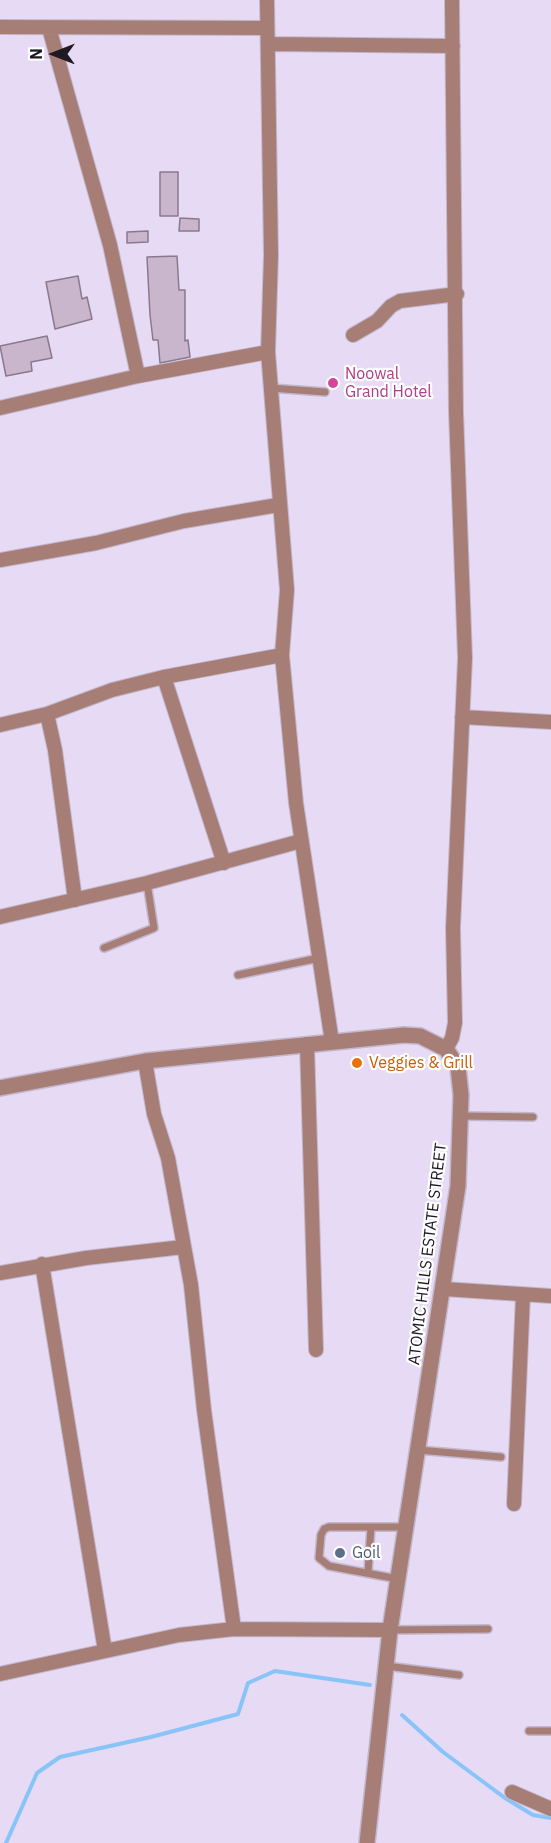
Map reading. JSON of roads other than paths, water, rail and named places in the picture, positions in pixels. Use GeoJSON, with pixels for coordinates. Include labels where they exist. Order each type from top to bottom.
{"type":"FeatureCollection","features":[{"type":"Feature","properties":{"kind":"street"},"geometry":{"type":"LineString","coordinates":[[267,0],[271,255],[267,352],[278,505],[287,590],[282,655],[301,841],[332,1042]]}},
{"type":"Feature","properties":{"kind":"street"},"geometry":{"type":"LineString","coordinates":[[0,1088],[145,1061],[307,1044],[420,1036],[446,1049],[452,1038],[455,1023],[453,928],[465,658],[456,412],[457,294],[452,0]]}},
{"type":"Feature","properties":{"kind":"street"},"geometry":{"type":"LineString","coordinates":[[0,27],[267,28]]}},
{"type":"Feature","properties":{"kind":"street"},"geometry":{"type":"LineString","coordinates":[[49,28],[110,245],[138,376]]}},
{"type":"Feature","properties":{"kind":"street"},"geometry":{"type":"LineString","coordinates":[[269,44],[453,46]]}},
{"type":"Feature","properties":{"kind":"street"},"geometry":{"type":"LineString","coordinates":[[353,335],[377,321],[400,300],[457,294]]}},
{"type":"Feature","properties":{"kind":"street"},"geometry":{"type":"LineString","coordinates":[[0,408],[138,376],[267,352]]}},
{"type":"Feature","properties":{"kind":"street"},"geometry":{"type":"LineString","coordinates":[[0,560],[96,543],[183,521],[278,505]]}},
{"type":"Feature","properties":{"kind":"street"},"geometry":{"type":"LineString","coordinates":[[0,725],[47,714],[112,690],[164,677],[282,655]]}},
{"type":"Feature","properties":{"kind":"street"},"geometry":{"type":"LineString","coordinates":[[164,677],[224,863]]}},
{"type":"Feature","properties":{"kind":"street"},"geometry":{"type":"LineString","coordinates":[[47,714],[55,750],[75,900]]}},
{"type":"Feature","properties":{"kind":"street"},"geometry":{"type":"LineString","coordinates":[[462,717],[551,722]]}},
{"type":"Feature","properties":{"kind":"street"},"geometry":{"type":"LineString","coordinates":[[0,917],[147,883],[301,841]]}},
{"type":"Feature","properties":{"kind":"street"},"geometry":{"type":"LineString","coordinates":[[307,1044],[316,1350]]}},
{"type":"Feature","properties":{"kind":"street","name":"ATOMIC HILLS ESTATE STREET"},"geometry":{"type":"LineString","coordinates":[[367,1843],[390,1630],[458,1186],[461,1116],[458,1067],[446,1049]]}},
{"type":"Feature","properties":{"kind":"street"},"geometry":{"type":"LineString","coordinates":[[145,1061],[154,1114],[170,1168],[197,1329],[204,1410],[234,1629]]}},
{"type":"Feature","properties":{"kind":"street"},"geometry":{"type":"LineString","coordinates":[[0,1273],[42,1264],[183,1247]]}},
{"type":"Feature","properties":{"kind":"street"},"geometry":{"type":"LineString","coordinates":[[42,1264],[105,1651]]}},
{"type":"Feature","properties":{"kind":"street"},"geometry":{"type":"LineString","coordinates":[[444,1289],[551,1296]]}},
{"type":"Feature","properties":{"kind":"street"},"geometry":{"type":"LineString","coordinates":[[514,1504],[523,1295]]}},
{"type":"Feature","properties":{"kind":"street"},"geometry":{"type":"LineString","coordinates":[[0,1674],[179,1635],[234,1629],[390,1630]]}},
{"type":"Feature","properties":{"kind":"street"},"geometry":{"type":"LineString","coordinates":[[512,1792],[551,1809]]}},
{"type":"Feature","properties":{"kind":"lane"},"geometry":{"type":"LineString","coordinates":[[270,388],[325,392]]}},
{"type":"Feature","properties":{"kind":"lane"},"geometry":{"type":"LineString","coordinates":[[105,948],[154,928],[147,883]]}},
{"type":"Feature","properties":{"kind":"lane"},"geometry":{"type":"LineString","coordinates":[[238,975],[319,958]]}},
{"type":"Feature","properties":{"kind":"lane"},"geometry":{"type":"LineString","coordinates":[[461,1116],[532,1117]]}},
{"type":"Feature","properties":{"kind":"lane"},"geometry":{"type":"LineString","coordinates":[[418,1450],[501,1457]]}},
{"type":"Feature","properties":{"kind":"lane"},"geometry":{"type":"LineString","coordinates":[[398,1579],[329,1566],[319,1558],[321,1535],[329,1527],[406,1527]]}},
{"type":"Feature","properties":{"kind":"lane"},"geometry":{"type":"LineString","coordinates":[[368,1573],[372,1527]]}},
{"type":"Feature","properties":{"kind":"lane"},"geometry":{"type":"LineString","coordinates":[[390,1630],[488,1629]]}},
{"type":"Feature","properties":{"kind":"lane"},"geometry":{"type":"LineString","coordinates":[[386,1666],[459,1675]]}},
{"type":"Feature","properties":{"kind":"lane"},"geometry":{"type":"LineString","coordinates":[[529,1731],[551,1731]]}},
{"type":"Feature","properties":{"kind":"waterway"},"geometry":{"type":"LineString","coordinates":[[6,1843],[37,1773],[60,1757],[151,1737],[238,1714],[248,1683],[275,1671],[370,1685]]}},
{"type":"Feature","properties":{"kind":"waterway"},"geometry":{"type":"LineString","coordinates":[[402,1715],[443,1752],[505,1798],[533,1815],[551,1818]]}},
{"type":"Feature","properties":{"kind":"place","name":"Noowal Grand Hotel"},"geometry":{"type":"Point","coordinates":[333,383]}},
{"type":"Feature","properties":{"kind":"place","name":"Veggies & Grill"},"geometry":{"type":"Point","coordinates":[357,1063]}},
{"type":"Feature","properties":{"kind":"place","name":"Goil"},"geometry":{"type":"Point","coordinates":[340,1553]}}]}
